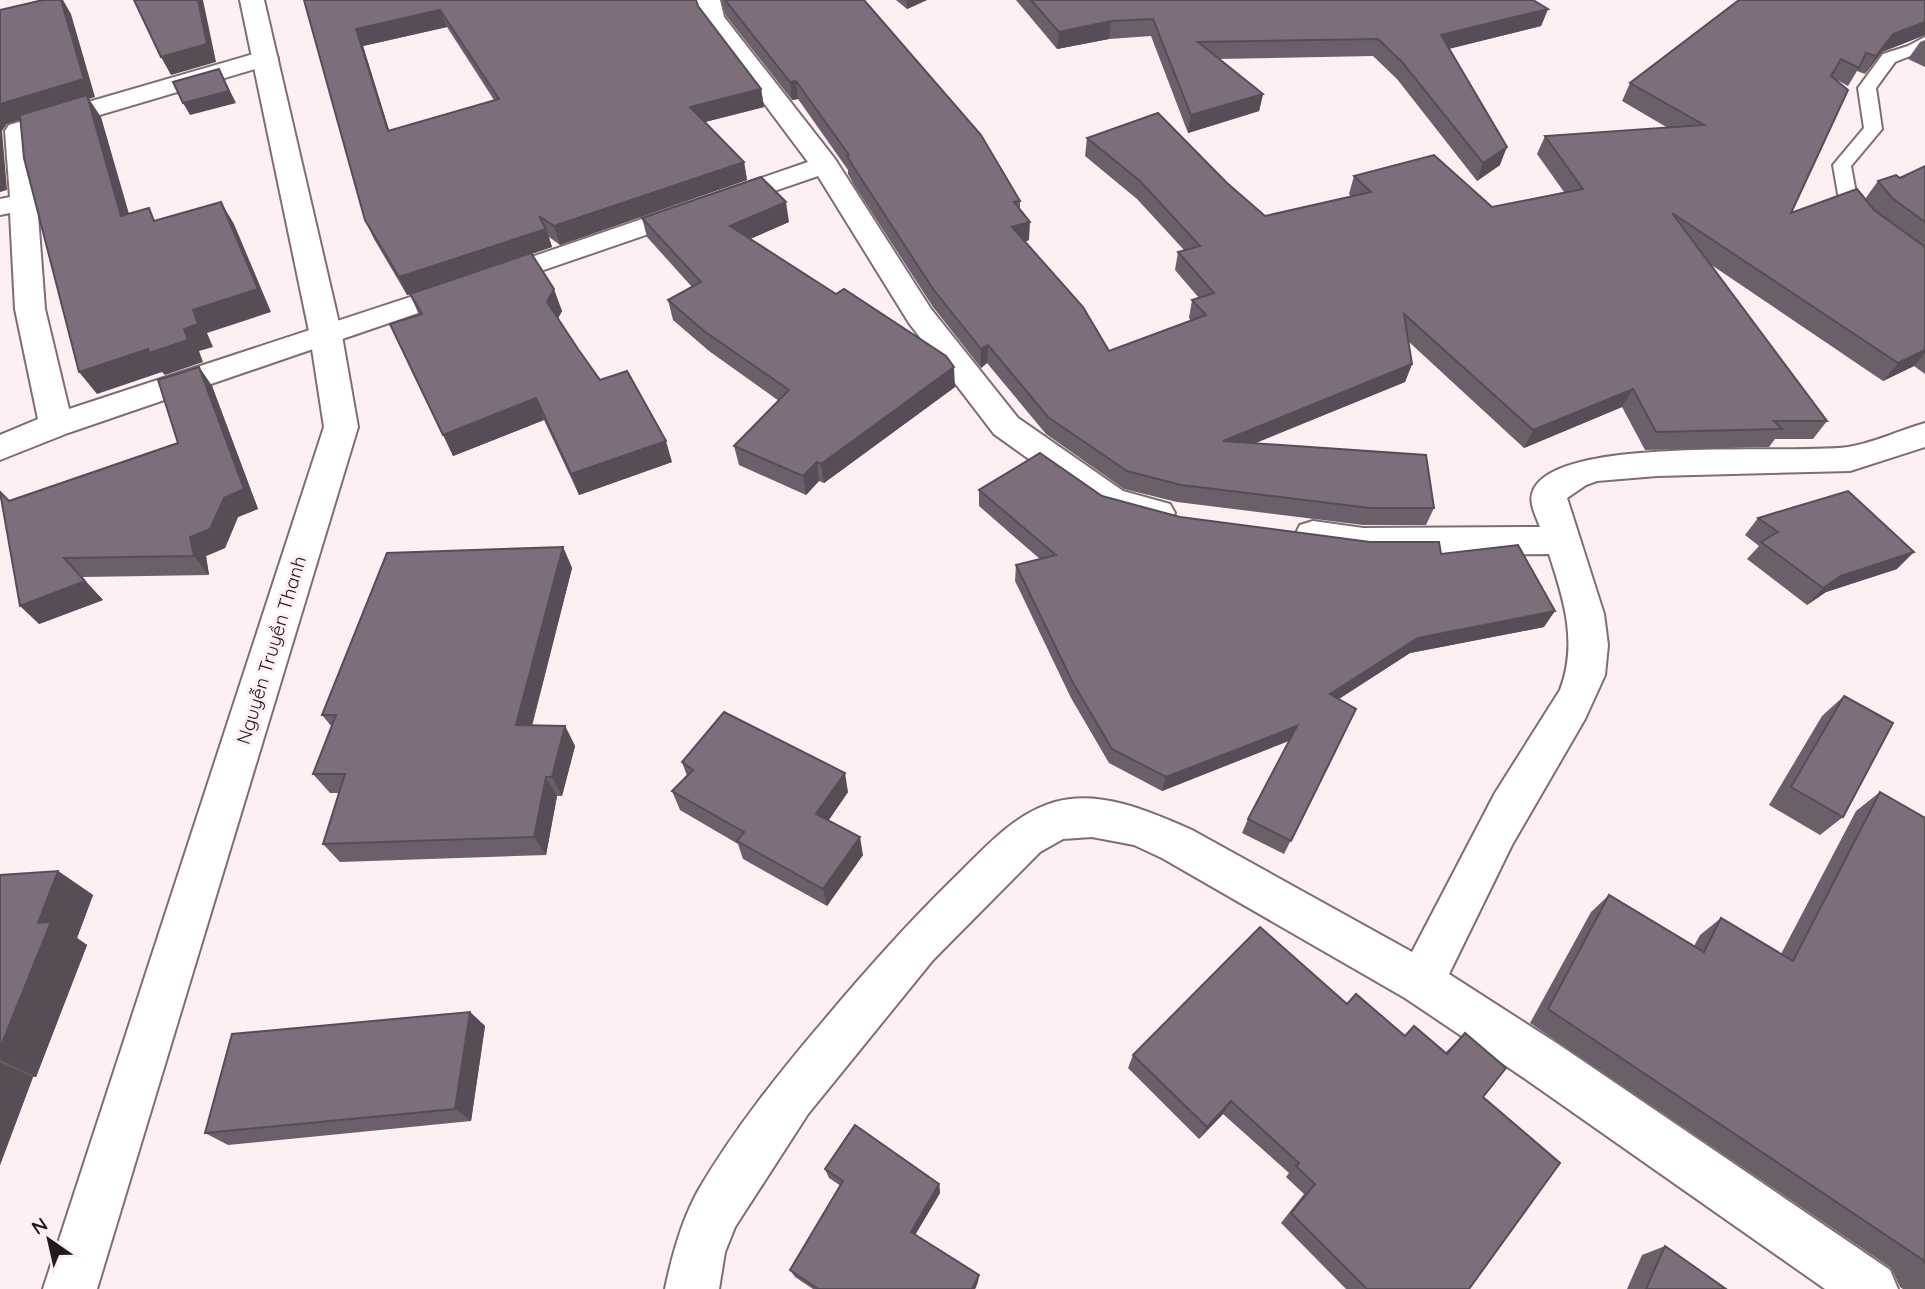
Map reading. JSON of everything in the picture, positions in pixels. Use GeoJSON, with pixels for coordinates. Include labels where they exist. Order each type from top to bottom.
{"type":"FeatureCollection","features":[{"type":"Feature","properties":{"kind":"street","name":"Nguyễn Truyền Thanh"},"geometry":{"type":"LineString","coordinates":[[70,1289],[341,427],[327,335],[251,0]]}},
{"type":"Feature","properties":{"kind":"street"},"geometry":{"type":"LineString","coordinates":[[708,0],[712,18],[825,165],[920,316],[1006,426],[1112,501],[1190,520]]}},
{"type":"Feature","properties":{"kind":"street"},"geometry":{"type":"LineString","coordinates":[[57,425],[30,309],[12,205],[18,131],[266,58]]}},
{"type":"Feature","properties":{"kind":"street"},"geometry":{"type":"LineString","coordinates":[[0,448],[57,425],[825,165]]}},
{"type":"Feature","properties":{"kind":"street"},"geometry":{"type":"LineString","coordinates":[[1421,982],[1523,783],[1562,722],[1584,676],[1589,649],[1586,620],[1549,502],[1549,493],[1574,476],[1596,469],[1657,464],[1850,459],[1925,435]]}},
{"type":"Feature","properties":{"kind":"street"},"geometry":{"type":"LineString","coordinates":[[1283,531],[1363,541],[1563,540]]}},
{"type":"Feature","properties":{"kind":"street"},"geometry":{"type":"LineString","coordinates":[[692,1289],[699,1252],[716,1210],[756,1146],[791,1097],[917,945],[1025,838],[1057,821],[1092,818],[1139,827],[1177,844],[1421,982],[1871,1289]]}},
{"type":"Feature","properties":{"kind":"lane"},"geometry":{"type":"LineString","coordinates":[[1925,42],[1914,50],[1889,58],[1867,88],[1873,129],[1842,165],[1847,194],[1870,222],[1925,263]]}},
{"type":"Feature","properties":{"kind":"building"},"geometry":{"type":"Polygon","coordinates":[[[43,0],[61,0],[84,79],[0,104],[0,10],[43,0]]]}},
{"type":"Feature","properties":{"kind":"building"},"geometry":{"type":"Polygon","coordinates":[[[134,0],[198,0],[207,44],[161,57],[134,0]]]}},
{"type":"Feature","properties":{"kind":"building"},"geometry":{"type":"Polygon","coordinates":[[[304,0],[696,0],[761,89],[690,107],[744,162],[554,226],[539,216],[546,229],[399,277],[365,220],[304,0]],[[440,10],[356,29],[388,131],[499,99],[440,10]]]}},
{"type":"Feature","properties":{"kind":"building"},"geometry":{"type":"Polygon","coordinates":[[[725,0],[864,0],[981,135],[1020,201],[1014,202],[1030,222],[1012,227],[1083,307],[1109,351],[1206,315],[1192,300],[1214,293],[1178,252],[1200,246],[1140,181],[1087,138],[1158,113],[1227,183],[1265,216],[1371,192],[1354,176],[1434,155],[1492,207],[1583,189],[1545,136],[1704,125],[1630,83],[1739,0],[1925,0],[1925,22],[1893,34],[1876,56],[1866,53],[1859,68],[1841,59],[1831,76],[1848,90],[1791,213],[1857,189],[1874,210],[1925,247],[1925,350],[1898,363],[1672,213],[1827,421],[1774,421],[1782,429],[1656,432],[1633,389],[1533,430],[1404,314],[1412,364],[1223,441],[1426,455],[1434,508],[1370,508],[1181,485],[1127,471],[1048,417],[988,345],[981,349],[933,289],[853,166],[847,156],[849,155],[796,81],[790,82],[725,0]]]}},
{"type":"Feature","properties":{"kind":"building"},"geometry":{"type":"Polygon","coordinates":[[[1031,0],[1533,0],[1548,9],[1441,35],[1507,147],[1483,163],[1402,62],[1378,39],[1198,42],[1263,94],[1191,115],[1153,19],[1111,21],[1059,32],[1031,0]]]}},
{"type":"Feature","properties":{"kind":"building"},"geometry":{"type":"Polygon","coordinates":[[[219,69],[229,91],[183,103],[173,82],[219,69]]]}},
{"type":"Feature","properties":{"kind":"building"},"geometry":{"type":"Polygon","coordinates":[[[87,95],[121,216],[149,208],[154,221],[221,202],[258,289],[193,310],[198,324],[184,329],[188,340],[149,353],[148,349],[79,372],[24,158],[20,115],[87,95]]]}},
{"type":"Feature","properties":{"kind":"building"},"geometry":{"type":"Polygon","coordinates":[[[1925,166],[1925,222],[1892,198],[1878,181],[1896,175],[1900,178],[1925,166]]]}},
{"type":"Feature","properties":{"kind":"building"},"geometry":{"type":"Polygon","coordinates":[[[761,177],[786,202],[730,226],[836,294],[844,289],[946,356],[954,367],[821,464],[817,462],[803,476],[734,446],[789,390],[704,331],[668,300],[701,282],[642,218],[761,177]]]}},
{"type":"Feature","properties":{"kind":"building"},"geometry":{"type":"Polygon","coordinates":[[[531,253],[554,289],[547,302],[600,380],[627,371],[666,441],[571,474],[536,398],[443,435],[390,324],[422,314],[410,294],[531,253]]]}},
{"type":"Feature","properties":{"kind":"building"},"geometry":{"type":"Polygon","coordinates":[[[199,367],[244,489],[224,498],[210,529],[190,537],[194,556],[64,558],[85,581],[20,606],[0,492],[9,501],[178,443],[158,380],[199,367]]]}},
{"type":"Feature","properties":{"kind":"building"},"geometry":{"type":"Polygon","coordinates":[[[1040,453],[1102,496],[1180,517],[1370,542],[1439,542],[1441,554],[1518,545],[1555,611],[1418,638],[1330,694],[1356,709],[1291,841],[1248,819],[1297,726],[1166,777],[1112,749],[1073,683],[1016,565],[1056,555],[979,490],[1040,453]]]}},
{"type":"Feature","properties":{"kind":"building"},"geometry":{"type":"Polygon","coordinates":[[[1848,491],[1914,552],[1841,576],[1823,588],[1761,542],[1778,532],[1758,518],[1848,491]]]}},
{"type":"Feature","properties":{"kind":"building"},"geometry":{"type":"Polygon","coordinates":[[[563,547],[516,725],[565,726],[552,777],[546,777],[534,837],[323,844],[345,774],[313,774],[336,715],[322,715],[387,553],[563,547]]]}},
{"type":"Feature","properties":{"kind":"building"},"geometry":{"type":"Polygon","coordinates":[[[1844,696],[1893,723],[1843,817],[1791,787],[1844,696]]]}},
{"type":"Feature","properties":{"kind":"building"},"geometry":{"type":"Polygon","coordinates":[[[724,712],[845,773],[816,814],[860,837],[823,889],[737,841],[744,832],[672,791],[693,770],[682,762],[724,712]]]}},
{"type":"Feature","properties":{"kind":"building"},"geometry":{"type":"Polygon","coordinates":[[[1880,792],[1925,818],[1925,1263],[1548,1009],[1609,895],[1704,952],[1721,918],[1793,961],[1880,792]]]}},
{"type":"Feature","properties":{"kind":"building"},"geometry":{"type":"Polygon","coordinates":[[[58,871],[38,923],[51,922],[0,1048],[0,875],[58,871]]]}},
{"type":"Feature","properties":{"kind":"building"},"geometry":{"type":"Polygon","coordinates":[[[1260,927],[1347,1004],[1356,994],[1405,1036],[1414,1026],[1447,1054],[1465,1033],[1506,1068],[1483,1097],[1560,1163],[1469,1289],[1367,1289],[1291,1213],[1315,1184],[1296,1166],[1299,1163],[1231,1101],[1207,1127],[1133,1055],[1260,927]]]}},
{"type":"Feature","properties":{"kind":"building"},"geometry":{"type":"Polygon","coordinates":[[[470,1012],[455,1109],[205,1133],[232,1034],[470,1012]]]}},
{"type":"Feature","properties":{"kind":"building"},"geometry":{"type":"Polygon","coordinates":[[[855,1125],[939,1184],[911,1232],[979,1275],[972,1289],[818,1289],[790,1270],[843,1181],[825,1169],[855,1125]]]}},
{"type":"Feature","properties":{"kind":"building"},"geometry":{"type":"Polygon","coordinates":[[[1665,1246],[1726,1289],[1646,1289],[1665,1246]]]}}]}
